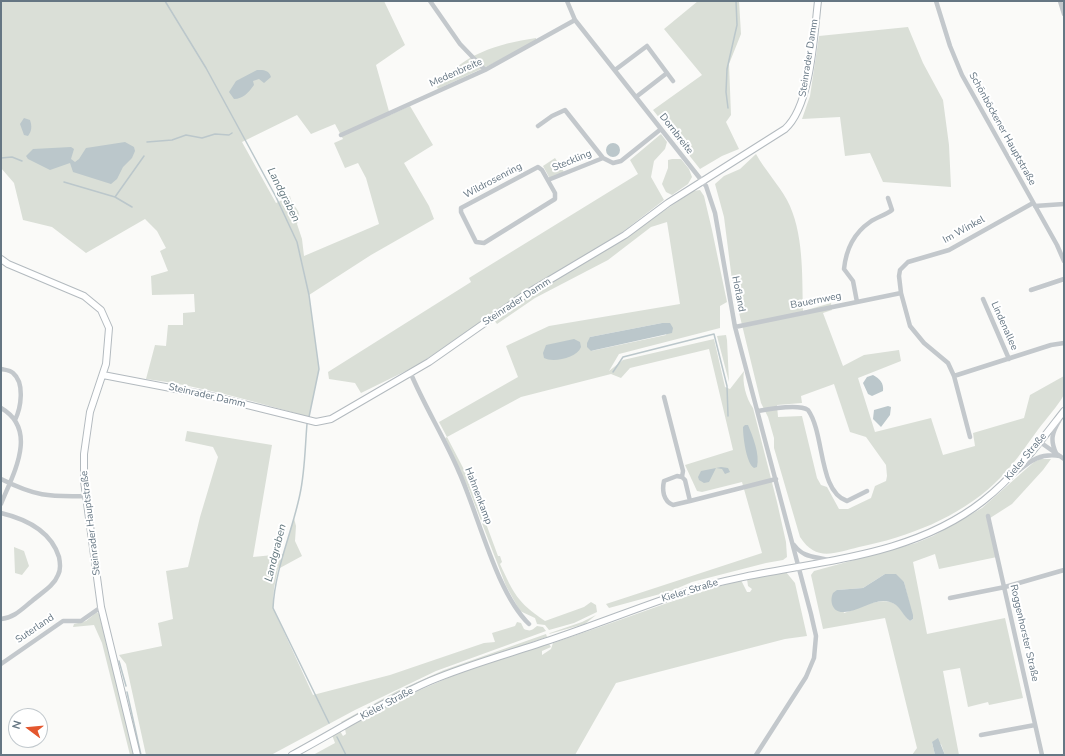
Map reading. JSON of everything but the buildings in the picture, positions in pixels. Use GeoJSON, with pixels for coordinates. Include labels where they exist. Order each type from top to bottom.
{"type":"FeatureCollection","features":[{"type":"Feature","properties":{"kind":"main road","name":"Steinrader Damm"},"geometry":{"type":"LineString","coordinates":[[104,375],[207,395],[316,422],[331,419],[410,374],[526,294],[625,235],[668,203],[785,129],[797,115],[804,93],[818,1]]}},
{"type":"Feature","properties":{"kind":"main road","name":"Steinrader Hauptstraße"},"geometry":{"type":"LineString","coordinates":[[1,259],[8,264],[84,296],[101,310],[109,328],[108,353],[104,375],[89,416],[84,454],[86,496],[94,540],[101,607],[137,755]]}},
{"type":"Feature","properties":{"kind":"main road","name":"Kieler Straße"},"geometry":{"type":"LineString","coordinates":[[292,755],[403,694],[469,666],[707,585],[828,560],[854,557],[914,540],[944,526],[984,501],[1011,477],[1064,411]]}},
{"type":"Feature","properties":{"kind":"street"},"geometry":{"type":"LineString","coordinates":[[430,1],[460,44],[486,70]]}},
{"type":"Feature","properties":{"kind":"street","name":"Dornbreite"},"geometry":{"type":"LineString","coordinates":[[567,1],[575,20],[702,181]]}},
{"type":"Feature","properties":{"kind":"street","name":"Schönböckener Hauptstraße"},"geometry":{"type":"LineString","coordinates":[[936,1],[950,46],[962,75],[1064,261]]}},
{"type":"Feature","properties":{"kind":"street"},"geometry":{"type":"LineString","coordinates":[[1060,1],[1064,14]]}},
{"type":"Feature","properties":{"kind":"street","name":"Medenbreite"},"geometry":{"type":"LineString","coordinates":[[341,135],[486,70],[575,20]]}},
{"type":"Feature","properties":{"kind":"street"},"geometry":{"type":"LineString","coordinates":[[615,70],[647,46],[673,81]]}},
{"type":"Feature","properties":{"kind":"street"},"geometry":{"type":"LineString","coordinates":[[636,97],[667,73]]}},
{"type":"Feature","properties":{"kind":"street"},"geometry":{"type":"LineString","coordinates":[[538,126],[552,116],[565,110],[603,158],[613,163],[621,161],[662,129]]}},
{"type":"Feature","properties":{"kind":"street","name":"Steckling"},"geometry":{"type":"LineString","coordinates":[[548,180],[603,158]]}},
{"type":"Feature","properties":{"kind":"street","name":"Wildrosenring"},"geometry":{"type":"LineString","coordinates":[[538,167],[548,180],[555,193],[555,198],[484,243],[476,242],[461,212],[461,208],[538,167]]}},
{"type":"Feature","properties":{"kind":"street","name":"Hofland"},"geometry":{"type":"LineString","coordinates":[[702,181],[715,213],[736,327],[816,636],[814,658],[806,677],[756,755]]}},
{"type":"Feature","properties":{"kind":"street"},"geometry":{"type":"LineString","coordinates":[[857,302],[853,280],[844,269],[847,253],[856,235],[869,222],[892,210],[888,198]]}},
{"type":"Feature","properties":{"kind":"street"},"geometry":{"type":"LineString","coordinates":[[1034,205],[1064,204]]}},
{"type":"Feature","properties":{"kind":"street","name":"Im Winkel"},"geometry":{"type":"LineString","coordinates":[[970,437],[954,376],[948,363],[924,342],[910,326],[901,293],[899,276],[904,265],[914,260],[949,250],[1034,205]]}},
{"type":"Feature","properties":{"kind":"street"},"geometry":{"type":"LineString","coordinates":[[1031,290],[1064,279]]}},
{"type":"Feature","properties":{"kind":"street","name":"Bauernweg"},"geometry":{"type":"LineString","coordinates":[[736,327],[901,293]]}},
{"type":"Feature","properties":{"kind":"street","name":"Lindenallee"},"geometry":{"type":"LineString","coordinates":[[983,299],[1009,360]]}},
{"type":"Feature","properties":{"kind":"street","name":"Lindenallee"},"geometry":{"type":"LineString","coordinates":[[954,376],[1009,360],[1051,344],[1064,343]]}},
{"type":"Feature","properties":{"kind":"street"},"geometry":{"type":"LineString","coordinates":[[1,369],[11,372],[18,380],[20,403],[15,420]]}},
{"type":"Feature","properties":{"kind":"street","name":"Hahnenkamp"},"geometry":{"type":"LineString","coordinates":[[410,374],[459,471],[506,590],[518,612],[529,624]]}},
{"type":"Feature","properties":{"kind":"street"},"geometry":{"type":"LineString","coordinates":[[664,397],[683,471],[682,477],[685,480],[690,501]]}},
{"type":"Feature","properties":{"kind":"street"},"geometry":{"type":"LineString","coordinates":[[1,408],[15,420],[21,433],[21,447],[1,504]]}},
{"type":"Feature","properties":{"kind":"street"},"geometry":{"type":"LineString","coordinates":[[758,411],[792,408],[805,408],[808,410],[820,441],[828,481],[833,492],[840,498],[847,500],[867,491]]}},
{"type":"Feature","properties":{"kind":"street"},"geometry":{"type":"LineString","coordinates":[[1060,456],[1051,443],[1052,433],[1064,411]]}},
{"type":"Feature","properties":{"kind":"street"},"geometry":{"type":"LineString","coordinates":[[1040,442],[1060,456]]}},
{"type":"Feature","properties":{"kind":"street"},"geometry":{"type":"LineString","coordinates":[[1011,477],[1032,460],[1042,455],[1060,456]]}},
{"type":"Feature","properties":{"kind":"street"},"geometry":{"type":"LineString","coordinates":[[682,477],[677,476],[664,481],[662,488],[665,499],[668,503],[673,505],[776,479]]}},
{"type":"Feature","properties":{"kind":"street"},"geometry":{"type":"LineString","coordinates":[[1,479],[35,494],[55,497],[86,496]]}},
{"type":"Feature","properties":{"kind":"street"},"geometry":{"type":"LineString","coordinates":[[1,513],[32,524],[53,541],[60,562],[59,574],[55,581],[14,615],[1,619]]}},
{"type":"Feature","properties":{"kind":"street","name":"Roggenhorster Straße"},"geometry":{"type":"LineString","coordinates":[[988,516],[1042,755]]}},
{"type":"Feature","properties":{"kind":"street"},"geometry":{"type":"LineString","coordinates":[[792,542],[805,555],[828,560]]}},
{"type":"Feature","properties":{"kind":"street"},"geometry":{"type":"LineString","coordinates":[[950,598],[1004,587],[1064,570]]}},
{"type":"Feature","properties":{"kind":"street","name":"Suterland"},"geometry":{"type":"LineString","coordinates":[[1,664],[63,621],[81,621],[101,607]]}},
{"type":"Feature","properties":{"kind":"street"},"geometry":{"type":"LineString","coordinates":[[981,735],[1035,725]]}},
{"type":"Feature","properties":{"kind":"shaded area"},"geometry":{"type":"Polygon","coordinates":[[[1,1],[384,1],[405,45],[376,65],[390,115],[410,106],[433,145],[404,163],[429,206],[434,219],[371,255],[309,295],[319,369],[309,417],[208,390],[146,379],[155,345],[166,346],[168,325],[183,325],[183,313],[195,312],[194,294],[152,295],[151,276],[168,271],[160,251],[166,248],[157,231],[145,219],[86,253],[52,227],[23,220],[14,183],[1,168],[1,1]],[[297,115],[242,142],[276,203],[290,196],[291,201],[299,212],[297,224],[302,239],[304,256],[379,224],[366,178],[358,163],[345,168],[334,143],[343,139],[335,124],[311,134],[297,115]]]}},
{"type":"Feature","properties":{"kind":"shaded area"},"geometry":{"type":"Polygon","coordinates":[[[698,1],[739,1],[741,34],[729,64],[731,115],[726,122],[739,149],[722,156],[700,169],[653,110],[702,75],[664,29],[698,1]]]}},
{"type":"Feature","properties":{"kind":"shaded area"},"geometry":{"type":"Polygon","coordinates":[[[908,27],[923,63],[943,100],[949,145],[951,187],[883,182],[870,153],[845,156],[840,117],[802,119],[810,96],[819,36],[908,27]]]}},
{"type":"Feature","properties":{"kind":"shaded area"},"geometry":{"type":"Polygon","coordinates":[[[536,38],[536,41],[490,65],[438,89],[437,87],[458,66],[481,52],[521,40],[536,38]]]}},
{"type":"Feature","properties":{"kind":"shaded area"},"geometry":{"type":"Polygon","coordinates":[[[257,70],[266,71],[271,77],[264,83],[259,79],[253,81],[254,85],[248,93],[240,98],[234,99],[229,92],[236,81],[257,70]]]}},
{"type":"Feature","properties":{"kind":"shaded area"},"geometry":{"type":"Polygon","coordinates":[[[24,118],[30,120],[31,122],[31,130],[28,136],[24,135],[20,124],[24,118]]]}},
{"type":"Feature","properties":{"kind":"shaded area"},"geometry":{"type":"Polygon","coordinates":[[[661,134],[667,142],[665,149],[654,161],[651,177],[664,200],[616,237],[495,312],[418,365],[361,393],[355,383],[329,379],[328,372],[471,282],[469,278],[638,174],[630,160],[661,134]]]}},
{"type":"Feature","properties":{"kind":"shaded area"},"geometry":{"type":"Polygon","coordinates":[[[125,142],[134,147],[135,151],[132,158],[123,167],[117,179],[111,184],[73,172],[70,163],[50,170],[28,159],[26,156],[33,149],[71,147],[74,149],[71,159],[75,162],[79,159],[86,148],[125,142]]]}},
{"type":"Feature","properties":{"kind":"shaded area"},"geometry":{"type":"Polygon","coordinates":[[[610,143],[616,143],[620,147],[620,153],[616,157],[610,157],[606,153],[606,147],[610,143]]]}},
{"type":"Feature","properties":{"kind":"shaded area"},"geometry":{"type":"Polygon","coordinates":[[[756,154],[787,200],[793,212],[797,226],[802,268],[803,311],[831,303],[832,310],[823,313],[843,366],[864,355],[899,350],[901,361],[858,378],[875,432],[931,418],[943,455],[975,446],[973,433],[1024,418],[1030,395],[1064,376],[1064,394],[1056,407],[1006,471],[981,495],[949,516],[914,532],[877,543],[834,553],[826,554],[812,550],[800,537],[774,448],[774,438],[768,417],[761,403],[733,288],[724,217],[715,184],[724,176],[740,169],[756,154]],[[834,384],[801,396],[802,403],[777,405],[778,417],[802,416],[817,478],[821,485],[827,487],[839,509],[848,509],[871,498],[875,486],[886,481],[887,476],[886,465],[866,437],[850,432],[834,384]]]}},
{"type":"Feature","properties":{"kind":"shaded area"},"geometry":{"type":"Polygon","coordinates":[[[555,158],[564,172],[551,178],[543,166],[555,158]]]}},
{"type":"Feature","properties":{"kind":"shaded area"},"geometry":{"type":"Polygon","coordinates":[[[681,159],[689,169],[692,177],[688,184],[672,195],[666,192],[662,184],[668,168],[668,160],[681,159]]]}},
{"type":"Feature","properties":{"kind":"shaded area"},"geometry":{"type":"Polygon","coordinates":[[[700,190],[704,196],[727,302],[720,306],[720,328],[619,354],[609,371],[623,360],[714,339],[725,387],[730,389],[744,371],[745,390],[748,400],[753,408],[777,502],[786,542],[787,557],[783,560],[692,582],[671,591],[609,608],[606,604],[762,553],[742,482],[702,492],[697,491],[685,465],[733,450],[709,349],[630,368],[621,378],[611,374],[521,397],[447,437],[439,422],[518,377],[506,346],[549,326],[680,304],[667,222],[651,227],[608,260],[535,298],[497,324],[494,320],[515,304],[629,235],[693,191],[700,190]],[[662,323],[590,337],[591,351],[666,335],[670,323],[662,323]]]}},
{"type":"Feature","properties":{"kind":"shaded area"},"geometry":{"type":"Polygon","coordinates":[[[662,323],[670,323],[673,328],[672,333],[591,351],[587,347],[590,337],[662,323]]]}},
{"type":"Feature","properties":{"kind":"shaded area"},"geometry":{"type":"Polygon","coordinates":[[[726,335],[727,340],[729,382],[717,336],[726,335]]]}},
{"type":"Feature","properties":{"kind":"shaded area"},"geometry":{"type":"Polygon","coordinates":[[[574,339],[580,342],[581,347],[575,354],[559,360],[544,358],[543,353],[546,345],[574,339]]]}},
{"type":"Feature","properties":{"kind":"shaded area"},"geometry":{"type":"Polygon","coordinates":[[[873,375],[881,382],[883,391],[872,396],[868,394],[863,383],[867,377],[873,375]]]}},
{"type":"Feature","properties":{"kind":"shaded area"},"geometry":{"type":"Polygon","coordinates":[[[888,406],[891,407],[890,415],[881,427],[873,419],[874,410],[888,406]]]}},
{"type":"Feature","properties":{"kind":"shaded area"},"geometry":{"type":"Polygon","coordinates":[[[748,425],[757,451],[758,462],[757,467],[754,468],[749,461],[746,449],[743,427],[748,425]]]}},
{"type":"Feature","properties":{"kind":"shaded area"},"geometry":{"type":"Polygon","coordinates":[[[187,431],[272,445],[253,557],[283,554],[294,518],[296,526],[295,541],[302,556],[278,569],[274,588],[273,608],[313,695],[390,675],[484,643],[495,642],[492,633],[515,626],[517,622],[521,623],[526,630],[531,630],[537,626],[543,627],[546,631],[436,671],[355,710],[271,755],[146,755],[126,664],[119,655],[162,646],[158,623],[173,619],[166,571],[188,567],[200,517],[218,457],[213,447],[185,441],[187,431]]]}},
{"type":"Feature","properties":{"kind":"shaded area"},"geometry":{"type":"Polygon","coordinates":[[[447,437],[471,483],[498,556],[500,556],[502,562],[500,564],[509,583],[522,603],[545,621],[584,607],[591,602],[596,605],[597,612],[574,623],[549,630],[545,625],[537,624],[535,618],[520,611],[506,586],[470,492],[445,438],[447,437]]]}},
{"type":"Feature","properties":{"kind":"shaded area"},"geometry":{"type":"Polygon","coordinates":[[[1040,459],[1051,459],[1012,504],[987,520],[997,557],[939,569],[935,554],[913,562],[927,634],[1005,618],[1023,698],[989,705],[988,702],[968,707],[960,668],[943,671],[959,755],[945,755],[941,744],[932,742],[935,755],[912,755],[917,748],[885,618],[823,629],[811,575],[814,571],[916,543],[933,536],[982,508],[1034,462],[1040,459]],[[885,574],[863,588],[837,590],[844,613],[872,603],[886,601],[898,606],[910,621],[913,619],[904,582],[885,574]]]}},
{"type":"Feature","properties":{"kind":"shaded area"},"geometry":{"type":"Polygon","coordinates":[[[716,468],[728,468],[730,472],[725,474],[722,469],[716,468]]]}},
{"type":"Feature","properties":{"kind":"shaded area"},"geometry":{"type":"Polygon","coordinates":[[[716,468],[709,482],[704,483],[699,480],[698,477],[701,471],[716,468]]]}},
{"type":"Feature","properties":{"kind":"shaded area"},"geometry":{"type":"Polygon","coordinates":[[[14,547],[24,551],[29,566],[22,575],[15,573],[14,547]]]}},
{"type":"Feature","properties":{"kind":"shaded area"},"geometry":{"type":"Polygon","coordinates":[[[786,572],[795,583],[807,636],[785,639],[616,683],[575,755],[313,755],[335,743],[332,735],[340,731],[343,736],[346,734],[345,729],[369,715],[444,679],[522,651],[549,644],[551,647],[542,651],[542,655],[551,649],[553,643],[689,596],[741,580],[747,592],[750,592],[752,589],[748,586],[747,579],[786,572]]]}},
{"type":"Feature","properties":{"kind":"shaded area"},"geometry":{"type":"Polygon","coordinates":[[[885,574],[896,574],[904,582],[913,615],[913,619],[910,621],[894,603],[890,602],[879,601],[855,610],[844,612],[837,611],[833,606],[831,600],[832,596],[837,590],[863,588],[885,574]]]}},
{"type":"Feature","properties":{"kind":"shaded area"},"geometry":{"type":"Polygon","coordinates":[[[97,612],[99,614],[134,755],[130,755],[102,643],[94,625],[73,627],[74,624],[86,621],[97,612]]]}},
{"type":"Feature","properties":{"kind":"shaded area"},"geometry":{"type":"Polygon","coordinates":[[[596,615],[585,624],[549,634],[582,622],[596,615]]]}},
{"type":"Feature","properties":{"kind":"shaded area"},"geometry":{"type":"Polygon","coordinates":[[[546,634],[547,637],[444,673],[343,724],[341,722],[397,691],[444,670],[546,634]]]}},
{"type":"Feature","properties":{"kind":"shaded area"},"geometry":{"type":"Polygon","coordinates":[[[938,738],[945,755],[935,755],[932,742],[938,738]]]}},
{"type":"Feature","properties":{"kind":"waterway","name":"Landgraben"},"geometry":{"type":"LineString","coordinates":[[165,1],[206,68],[276,197],[297,242],[309,295],[319,369],[309,417]]}},
{"type":"Feature","properties":{"kind":"waterway"},"geometry":{"type":"LineString","coordinates":[[728,108],[726,92],[727,69],[737,25],[736,1]]}},
{"type":"Feature","properties":{"kind":"waterway"},"geometry":{"type":"LineString","coordinates":[[147,142],[172,140],[186,135],[202,138],[215,134],[229,135],[232,133]]}},
{"type":"Feature","properties":{"kind":"waterway"},"geometry":{"type":"LineString","coordinates":[[115,197],[144,156]]}},
{"type":"Feature","properties":{"kind":"waterway"},"geometry":{"type":"LineString","coordinates":[[1,158],[12,157],[22,161]]}},
{"type":"Feature","properties":{"kind":"waterway"},"geometry":{"type":"LineString","coordinates":[[64,182],[115,197],[132,207]]}},
{"type":"Feature","properties":{"kind":"waterway"},"geometry":{"type":"LineString","coordinates":[[613,372],[623,357],[714,334],[727,386],[728,416]]}},
{"type":"Feature","properties":{"kind":"waterway","name":"Landgraben"},"geometry":{"type":"LineString","coordinates":[[307,424],[302,485],[297,508],[280,565],[274,593],[273,608],[329,723]]}},
{"type":"Feature","properties":{"kind":"waterway"},"geometry":{"type":"LineString","coordinates":[[119,661],[126,686]]}},
{"type":"Feature","properties":{"kind":"waterway"},"geometry":{"type":"LineString","coordinates":[[127,692],[141,755]]}},
{"type":"Feature","properties":{"kind":"waterway","name":"Landgraben"},"geometry":{"type":"LineString","coordinates":[[337,737],[346,755]]}}]}
